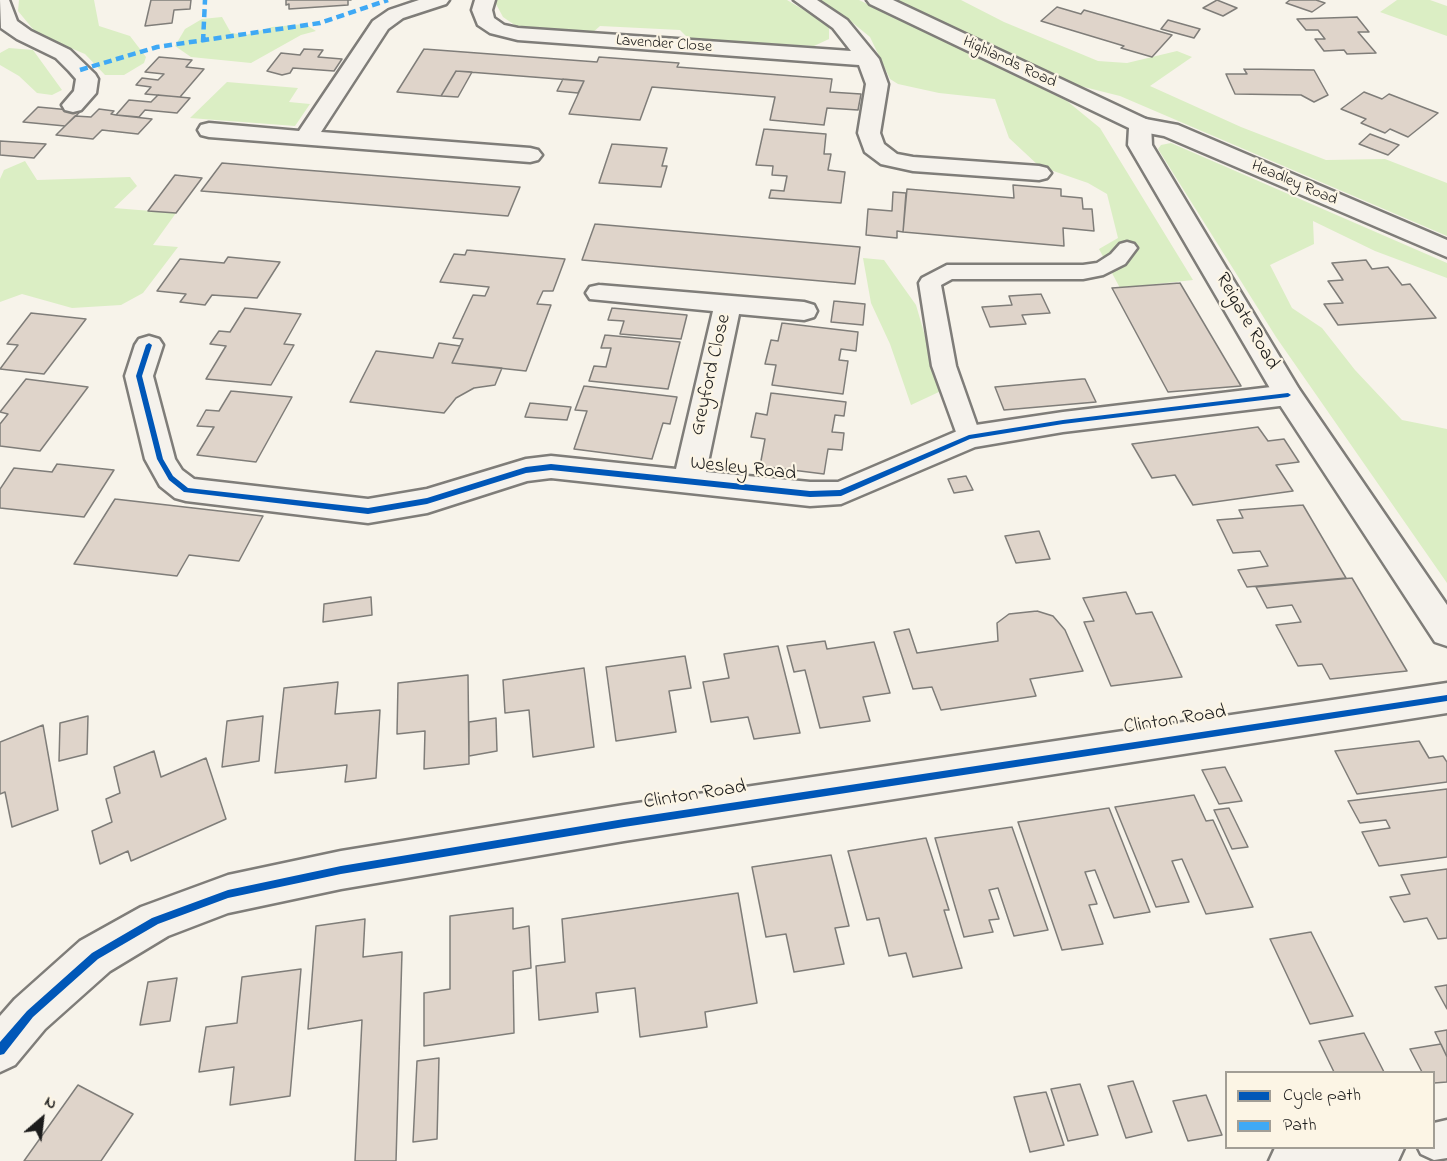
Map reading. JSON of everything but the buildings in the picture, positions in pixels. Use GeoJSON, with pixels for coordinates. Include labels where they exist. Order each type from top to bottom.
{"type":"FeatureCollection","features":[{"type":"Feature","properties":{"kind":"street"},"geometry":{"type":"LineString","coordinates":[[306,138],[380,25],[396,14],[439,0]]}},
{"type":"Feature","properties":{"kind":"street","name":"Lavender Close"},"geometry":{"type":"LineString","coordinates":[[485,0],[482,10],[485,21],[497,29],[518,34],[868,59]]}},
{"type":"Feature","properties":{"kind":"street"},"geometry":{"type":"LineString","coordinates":[[804,0],[840,24],[868,59],[877,84],[869,133],[873,147],[889,159],[913,164],[1039,173]]}},
{"type":"Feature","properties":{"kind":"street","name":"Highlands Road"},"geometry":{"type":"LineString","coordinates":[[878,0],[1140,126]]}},
{"type":"Feature","properties":{"kind":"street"},"geometry":{"type":"LineString","coordinates":[[0,2],[8,24],[24,35],[63,54],[87,79],[85,93],[73,105]]}},
{"type":"Feature","properties":{"kind":"street"},"geometry":{"type":"LineString","coordinates":[[0,45],[24,35]]}},
{"type":"Feature","properties":{"kind":"street","name":"Headley Road"},"geometry":{"type":"LineString","coordinates":[[1140,126],[1170,130],[1447,249]]}},
{"type":"Feature","properties":{"kind":"street","name":"Reigate Road"},"geometry":{"type":"LineString","coordinates":[[1140,126],[1140,145],[1288,395],[1447,633]]}},
{"type":"Feature","properties":{"kind":"street"},"geometry":{"type":"LineString","coordinates":[[209,130],[530,155]]}},
{"type":"Feature","properties":{"kind":"street","name":"Greyford Close"},"geometry":{"type":"LineString","coordinates":[[599,293],[804,311]]}},
{"type":"Feature","properties":{"kind":"street","name":"Greyford Close"},"geometry":{"type":"LineString","coordinates":[[689,480],[728,304]]}},
{"type":"Feature","properties":{"kind":"street","name":"Wesley Road"},"geometry":{"type":"LineString","coordinates":[[149,345],[139,376],[158,449],[171,478],[186,490],[368,511],[427,501],[526,470],[551,467],[810,494],[841,493],[969,437],[1063,422],[1288,395]]}},
{"type":"Feature","properties":{"kind":"street","name":"Clinton Road"},"geometry":{"type":"LineString","coordinates":[[0,1050],[30,1014],[95,956],[155,921],[228,894],[340,870],[624,823],[1447,698]]}},
{"type":"Feature","properties":{"kind":"lane"},"geometry":{"type":"LineString","coordinates":[[969,437],[944,366],[930,283],[947,272],[1083,272],[1103,268],[1118,259],[1127,248]]}},
{"type":"Feature","properties":{"kind":"lane"},"geometry":{"type":"LineString","coordinates":[[1288,1161],[1378,1149]]}},
{"type":"Feature","properties":{"kind":"green space"},"geometry":{"type":"Polygon","coordinates":[[[19,0],[94,0],[99,26],[130,36],[146,57],[144,63],[124,75],[105,75],[85,54],[37,34],[18,11],[19,0]]]}},
{"type":"Feature","properties":{"kind":"green space"},"geometry":{"type":"Polygon","coordinates":[[[496,0],[787,0],[829,25],[829,39],[814,46],[689,39],[680,30],[600,26],[591,34],[519,28],[503,17],[496,0]]]}},
{"type":"Feature","properties":{"kind":"green space"},"geometry":{"type":"Polygon","coordinates":[[[816,0],[859,0],[1067,101],[1100,128],[1193,280],[1120,288],[1099,249],[1118,238],[1107,194],[1088,183],[1039,166],[1009,138],[995,99],[939,93],[898,84],[890,79],[870,37],[848,19],[816,0]]]}},
{"type":"Feature","properties":{"kind":"green space"},"geometry":{"type":"Polygon","coordinates":[[[896,0],[961,0],[1004,22],[1098,61],[1127,63],[1177,51],[1192,57],[1150,86],[1241,127],[1326,160],[1385,159],[1447,183],[1447,236],[1120,96],[1080,86],[917,13],[896,0]]]}},
{"type":"Feature","properties":{"kind":"green space"},"geometry":{"type":"Polygon","coordinates":[[[1397,0],[1430,0],[1447,6],[1447,36],[1380,12],[1397,0]]]}},
{"type":"Feature","properties":{"kind":"green space"},"geometry":{"type":"Polygon","coordinates":[[[222,17],[231,33],[246,35],[272,27],[305,24],[316,31],[301,35],[251,63],[191,57],[175,46],[185,29],[202,19],[222,17]]]}},
{"type":"Feature","properties":{"kind":"green space"},"geometry":{"type":"Polygon","coordinates":[[[9,48],[33,50],[62,90],[52,95],[37,93],[19,76],[0,65],[0,53],[9,48]]]}},
{"type":"Feature","properties":{"kind":"green space"},"geometry":{"type":"Polygon","coordinates":[[[227,82],[298,88],[289,102],[310,104],[295,126],[190,118],[227,82]]]}},
{"type":"Feature","properties":{"kind":"green space"},"geometry":{"type":"Polygon","coordinates":[[[1171,143],[1447,263],[1447,278],[1375,251],[1313,221],[1314,244],[1270,265],[1292,308],[1322,328],[1355,370],[1402,420],[1447,429],[1447,583],[1276,337],[1158,149],[1161,145],[1171,143]]]}},
{"type":"Feature","properties":{"kind":"green space"},"geometry":{"type":"Polygon","coordinates":[[[25,161],[37,180],[130,177],[137,186],[114,208],[176,213],[153,245],[178,247],[143,293],[121,305],[72,308],[22,294],[0,302],[0,179],[4,170],[25,161]]]}},
{"type":"Feature","properties":{"kind":"green space"},"geometry":{"type":"Polygon","coordinates":[[[863,258],[884,260],[916,305],[941,391],[911,405],[890,344],[871,303],[863,258]]]}},
{"type":"Feature","properties":{"kind":"marked path"},"geometry":{"type":"LineString","coordinates":[[203,42],[205,0]]}},
{"type":"Feature","properties":{"kind":"marked path"},"geometry":{"type":"LineString","coordinates":[[80,70],[157,47],[320,23],[388,0]]}},
{"type":"Feature","properties":{"kind":"cycle path"},"geometry":{"type":"LineString","coordinates":[[149,345],[139,376],[160,459],[171,478],[186,490],[368,511],[427,501],[526,470],[551,467],[810,494],[841,493],[969,437],[1063,422],[1288,395]]}},
{"type":"Feature","properties":{"kind":"cycle path"},"geometry":{"type":"LineString","coordinates":[[0,1050],[30,1014],[95,956],[155,921],[228,894],[341,870],[624,823],[1447,698]]}}]}
